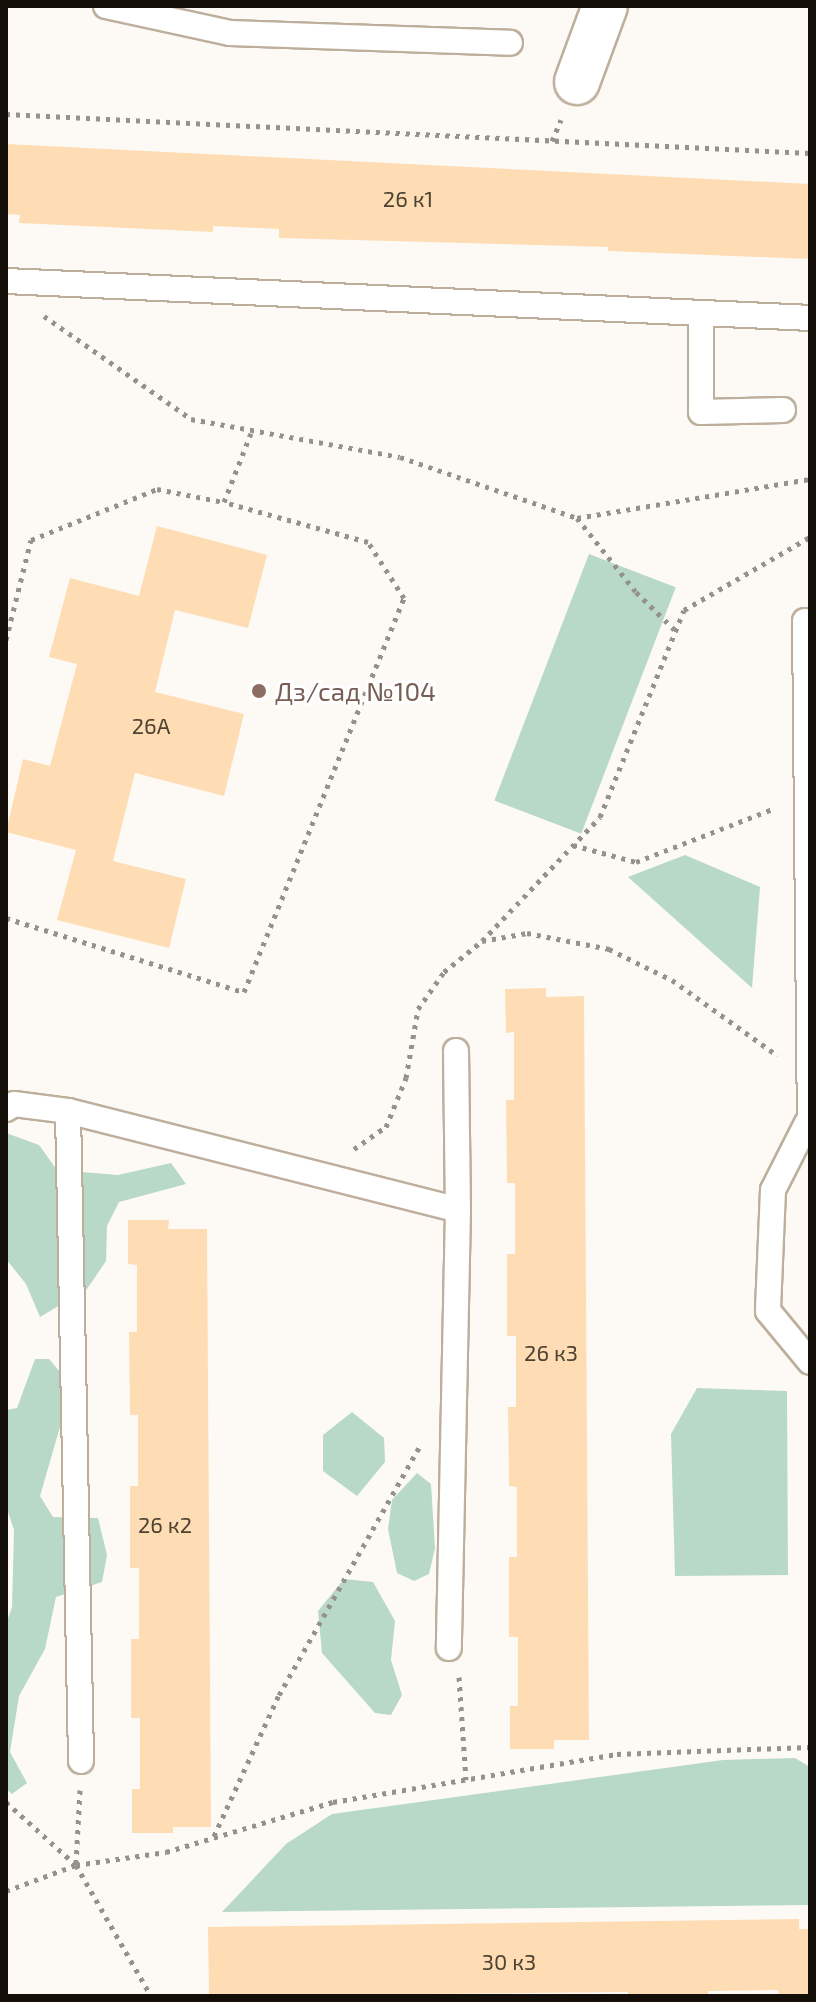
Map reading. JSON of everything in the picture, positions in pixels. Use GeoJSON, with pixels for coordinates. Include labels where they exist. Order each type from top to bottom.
{"type":"FeatureCollection","features":[{"type":"Feature","properties":{"kind":"street"},"geometry":{"type":"LineString","coordinates":[[577,82],[605,6]]}},
{"type":"Feature","properties":{"kind":"lane"},"geometry":{"type":"LineString","coordinates":[[106,6],[230,33],[510,43]]}},
{"type":"Feature","properties":{"kind":"lane"},"geometry":{"type":"LineString","coordinates":[[6,281],[810,318]]}},
{"type":"Feature","properties":{"kind":"lane"},"geometry":{"type":"LineString","coordinates":[[701,313],[701,412],[783,410]]}},
{"type":"Feature","properties":{"kind":"lane"},"geometry":{"type":"LineString","coordinates":[[805,621],[808,1127],[773,1190],[768,1311],[810,1362]]}},
{"type":"Feature","properties":{"kind":"lane"},"geometry":{"type":"LineString","coordinates":[[449,1648],[458,1210],[456,1051]]}},
{"type":"Feature","properties":{"kind":"lane"},"geometry":{"type":"LineString","coordinates":[[6,1109],[14,1104],[68,1111],[458,1210]]}},
{"type":"Feature","properties":{"kind":"lane"},"geometry":{"type":"LineString","coordinates":[[68,1111],[81,1761]]}},
{"type":"Feature","properties":{"kind":"path"},"geometry":{"type":"LineString","coordinates":[[6,114],[810,153]]}},
{"type":"Feature","properties":{"kind":"path"},"geometry":{"type":"LineString","coordinates":[[31,306],[191,419],[251,433],[400,457],[577,518],[810,479]]}},
{"type":"Feature","properties":{"kind":"path"},"geometry":{"type":"LineString","coordinates":[[224,502],[251,433]]}},
{"type":"Feature","properties":{"kind":"path"},"geometry":{"type":"LineString","coordinates":[[6,640],[31,540],[157,489],[224,502],[368,542],[404,598],[244,992],[6,918]]}},
{"type":"Feature","properties":{"kind":"path"},"geometry":{"type":"LineString","coordinates":[[577,518],[636,592],[676,631]]}},
{"type":"Feature","properties":{"kind":"path"},"geometry":{"type":"LineString","coordinates":[[297,1170],[360,1147],[386,1127],[406,1078],[418,1009],[444,972],[482,941],[600,817],[684,610],[810,537]]}},
{"type":"Feature","properties":{"kind":"path"},"geometry":{"type":"LineString","coordinates":[[573,845],[636,862],[781,806]]}},
{"type":"Feature","properties":{"kind":"path"},"geometry":{"type":"LineString","coordinates":[[482,941],[527,933],[609,949],[672,980],[807,1076]]}},
{"type":"Feature","properties":{"kind":"path"},"geometry":{"type":"LineString","coordinates":[[214,1837],[279,1695],[454,1385]]}},
{"type":"Feature","properties":{"kind":"path"},"geometry":{"type":"LineString","coordinates":[[449,1648],[462,1687],[466,1780]]}},
{"type":"Feature","properties":{"kind":"path"},"geometry":{"type":"LineString","coordinates":[[6,1891],[76,1865],[166,1852],[333,1802],[617,1754],[810,1747]]}},
{"type":"Feature","properties":{"kind":"path"},"geometry":{"type":"LineString","coordinates":[[76,1865],[81,1761]]}},
{"type":"Feature","properties":{"kind":"path"},"geometry":{"type":"LineString","coordinates":[[6,1802],[76,1865],[151,1996]]}},
{"type":"Feature","properties":{"kind":"green space"},"geometry":{"type":"Polygon","coordinates":[[[589,554],[676,587],[581,834],[494,800],[589,554]]]}},
{"type":"Feature","properties":{"kind":"green space"},"geometry":{"type":"Polygon","coordinates":[[[685,855],[760,887],[752,988],[628,877],[685,855]]]}},
{"type":"Feature","properties":{"kind":"green space"},"geometry":{"type":"Polygon","coordinates":[[[6,1133],[39,1145],[57,1170],[118,1175],[171,1163],[186,1184],[119,1202],[107,1226],[106,1261],[87,1289],[40,1317],[26,1284],[6,1259],[6,1133]]]}},
{"type":"Feature","properties":{"kind":"green space"},"geometry":{"type":"Polygon","coordinates":[[[35,1359],[49,1359],[66,1379],[60,1427],[40,1496],[53,1517],[98,1518],[107,1555],[102,1582],[56,1597],[45,1649],[19,1696],[10,1752],[27,1783],[12,1794],[6,1789],[6,1624],[12,1607],[14,1530],[6,1506],[6,1410],[17,1408],[35,1359]]]}},
{"type":"Feature","properties":{"kind":"green space"},"geometry":{"type":"Polygon","coordinates":[[[697,1388],[787,1391],[788,1575],[675,1576],[671,1434],[697,1388]]]}},
{"type":"Feature","properties":{"kind":"green space"},"geometry":{"type":"Polygon","coordinates":[[[352,1412],[384,1438],[385,1462],[357,1496],[323,1471],[323,1435],[352,1412]]]}},
{"type":"Feature","properties":{"kind":"green space"},"geometry":{"type":"Polygon","coordinates":[[[417,1473],[431,1484],[435,1548],[429,1574],[414,1581],[397,1573],[388,1529],[392,1500],[417,1473]]]}},
{"type":"Feature","properties":{"kind":"green space"},"geometry":{"type":"Polygon","coordinates":[[[344,1579],[373,1582],[395,1621],[391,1660],[402,1695],[391,1715],[375,1713],[322,1653],[318,1611],[344,1579]]]}},
{"type":"Feature","properties":{"kind":"green space"},"geometry":{"type":"Polygon","coordinates":[[[795,1758],[810,1767],[810,1905],[222,1912],[286,1844],[332,1814],[723,1760],[795,1758]]]}},
{"type":"Feature","properties":{"kind":"building"},"geometry":{"type":"Polygon","coordinates":[[[6,144],[810,184],[810,259],[608,251],[608,247],[279,238],[279,229],[213,226],[213,232],[19,223],[20,215],[6,214],[6,144]]]}},
{"type":"Feature","properties":{"kind":"building"},"geometry":{"type":"Polygon","coordinates":[[[157,526],[267,555],[248,628],[175,610],[155,692],[244,714],[224,796],[135,773],[113,861],[186,879],[169,948],[57,920],[76,850],[6,832],[23,759],[50,766],[77,664],[49,657],[70,578],[139,596],[157,526]]]}},
{"type":"Feature","properties":{"kind":"building"},"geometry":{"type":"Polygon","coordinates":[[[546,988],[546,997],[584,996],[589,1740],[554,1740],[554,1749],[510,1749],[510,1706],[518,1706],[518,1637],[509,1637],[509,1557],[517,1557],[517,1487],[509,1486],[508,1407],[516,1407],[516,1336],[507,1336],[507,1254],[515,1254],[515,1183],[507,1183],[506,1100],[514,1100],[514,1032],[506,1033],[505,989],[546,988]]]}},
{"type":"Feature","properties":{"kind":"building"},"geometry":{"type":"Polygon","coordinates":[[[128,1220],[169,1220],[168,1229],[207,1229],[211,1827],[173,1827],[173,1833],[132,1833],[132,1789],[140,1789],[140,1718],[131,1718],[131,1639],[139,1639],[139,1568],[130,1568],[130,1486],[138,1486],[138,1415],[130,1415],[129,1332],[137,1332],[137,1265],[128,1264],[128,1220]]]}},
{"type":"Feature","properties":{"kind":"building"},"geometry":{"type":"Polygon","coordinates":[[[799,1919],[799,1929],[810,1929],[810,1996],[779,1996],[778,1990],[708,1991],[708,1996],[628,1996],[628,1992],[209,1996],[208,1927],[799,1919]]]}},
{"type":"Feature","properties":{"kind":"place","name":"Дз/сад №104"},"geometry":{"type":"Point","coordinates":[259,691]}}]}
